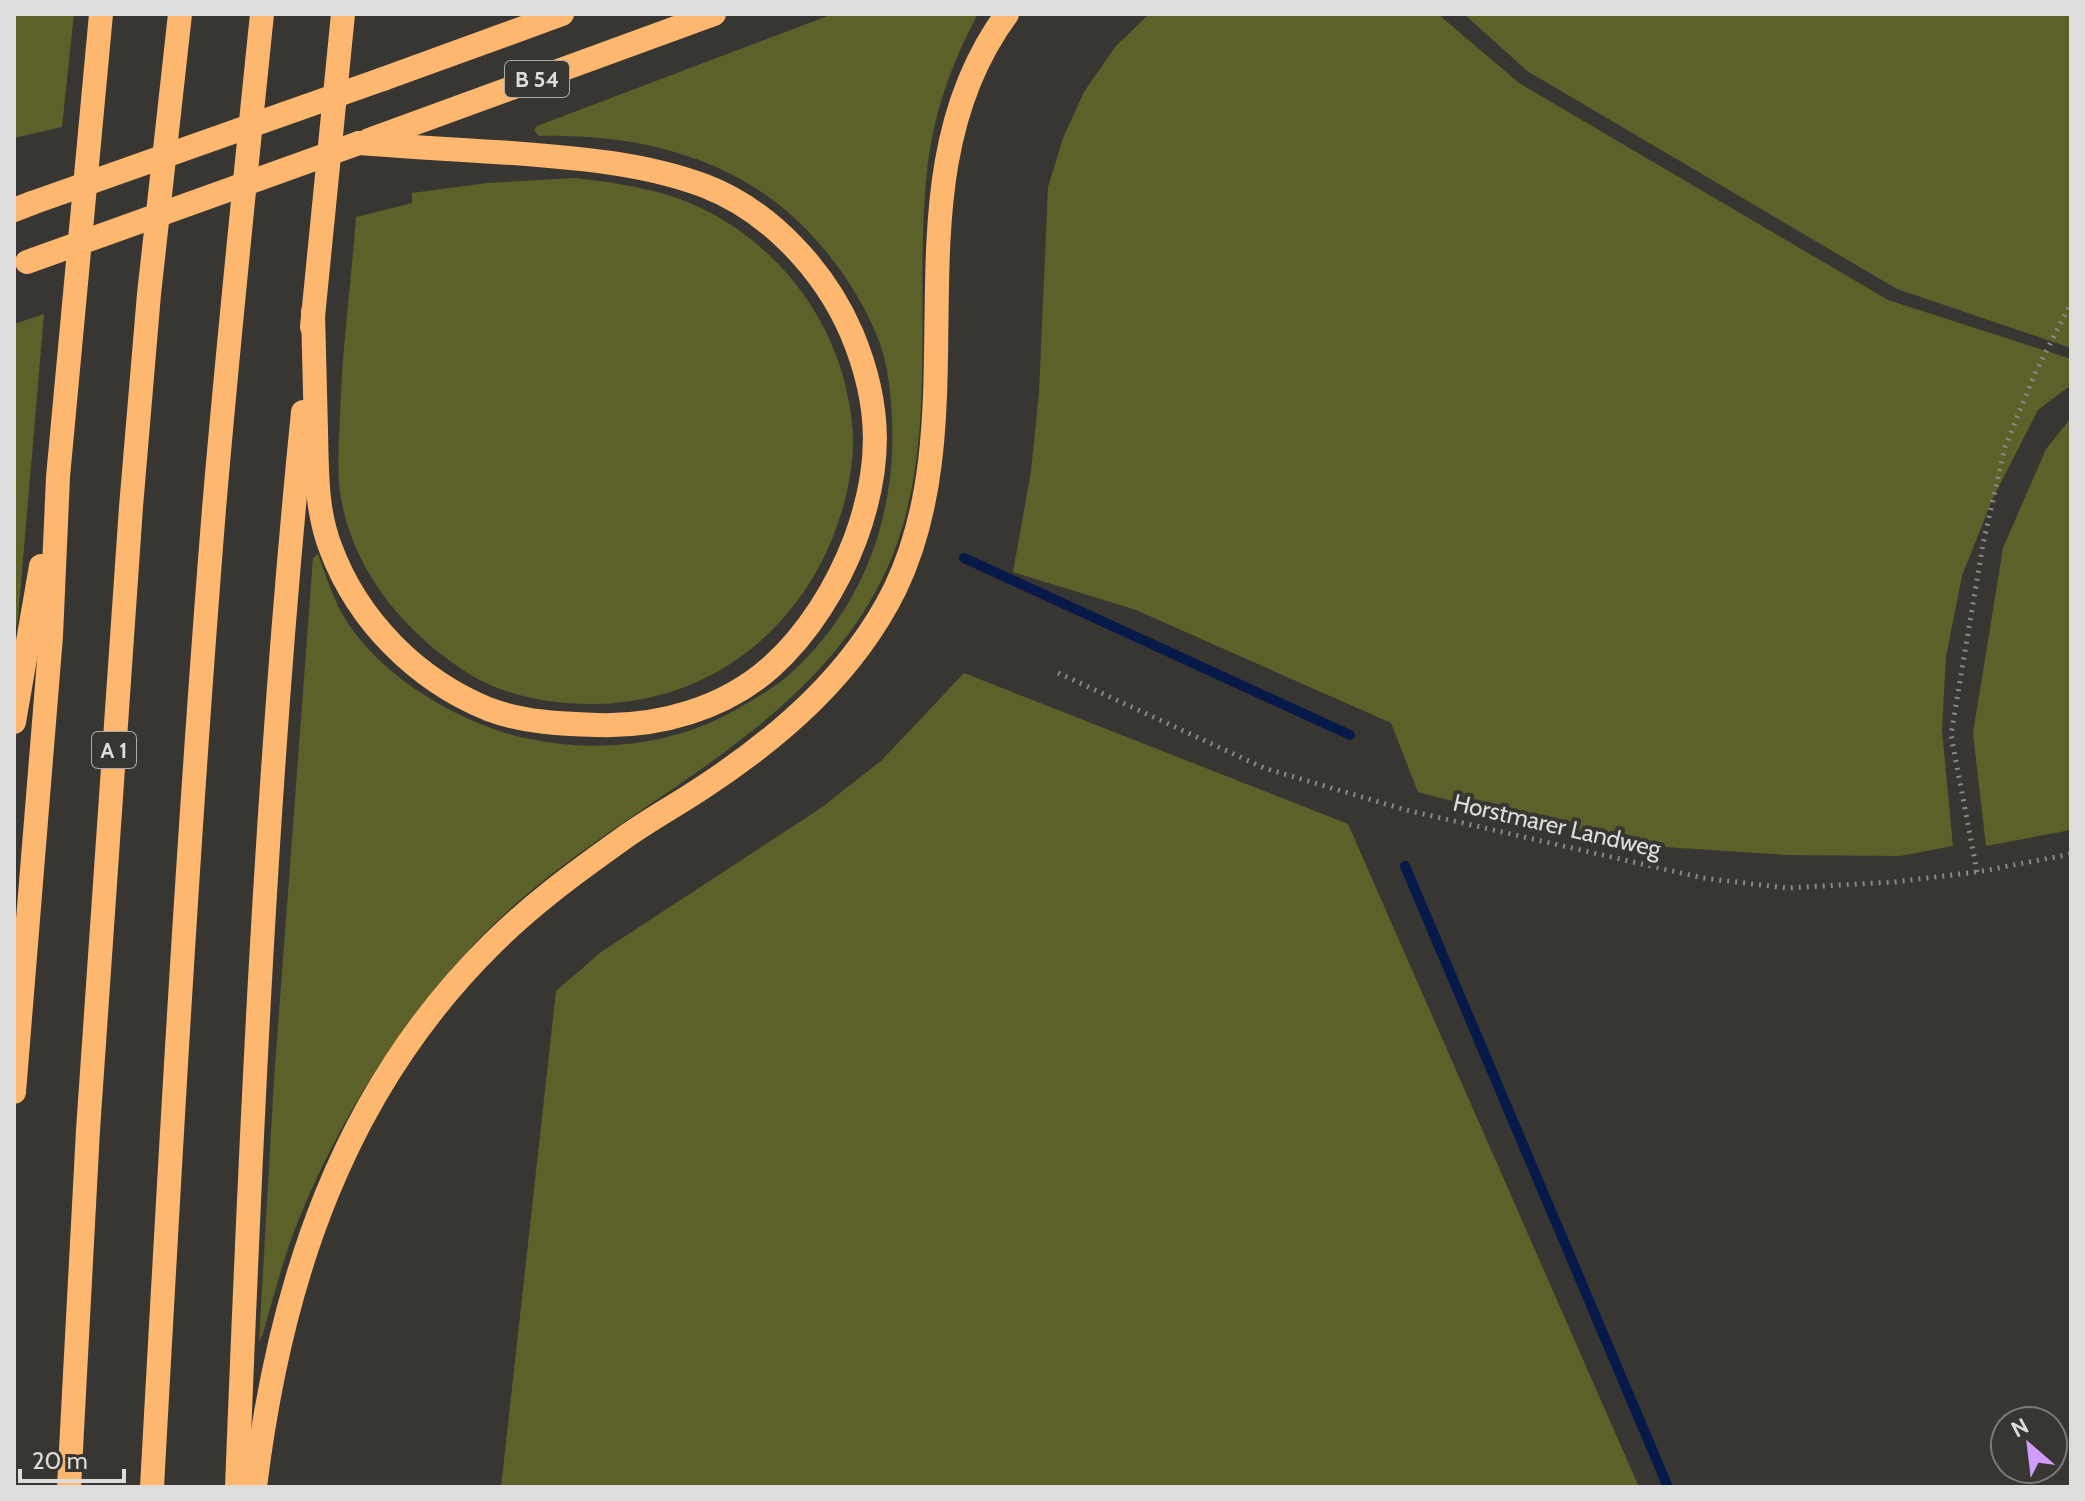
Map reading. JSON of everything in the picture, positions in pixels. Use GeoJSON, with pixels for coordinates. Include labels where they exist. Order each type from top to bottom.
{"type":"FeatureCollection","features":[{"type":"Feature","properties":{"kind":"highway"},"geometry":{"type":"LineString","coordinates":[[14,1092],[51,636],[58,477],[101,14]]}},
{"type":"Feature","properties":{"kind":"highway","name":"A 1"},"geometry":{"type":"LineString","coordinates":[[69,1487],[88,1130],[131,507],[149,294],[180,14]]}},
{"type":"Feature","properties":{"kind":"highway"},"geometry":{"type":"LineString","coordinates":[[152,1487],[214,511],[262,14]]}},
{"type":"Feature","properties":{"kind":"highway"},"geometry":{"type":"LineString","coordinates":[[237,1487],[253,1083],[289,546],[343,14]]}},
{"type":"Feature","properties":{"kind":"highway"},"geometry":{"type":"LineString","coordinates":[[508,34],[545,14]]}},
{"type":"Feature","properties":{"kind":"highway","name":"B 54"},"geometry":{"type":"LineString","coordinates":[[20,205],[562,14]]}},
{"type":"Feature","properties":{"kind":"highway","name":"B 54"},"geometry":{"type":"LineString","coordinates":[[20,264],[714,14]]}},
{"type":"Feature","properties":{"kind":"highway"},"geometry":{"type":"LineString","coordinates":[[255,1487],[265,1410],[293,1288],[309,1237],[354,1133],[416,1034],[470,968],[532,907],[622,839],[767,742],[810,704],[844,668],[894,590],[916,539],[931,450],[939,221],[953,129],[987,41],[1007,14]]}},
{"type":"Feature","properties":{"kind":"highway"},"geometry":{"type":"LineString","coordinates":[[313,312],[318,504],[330,548],[347,583],[372,622],[396,650],[458,694],[490,710],[527,720],[624,726],[664,720],[705,707],[738,691],[770,668],[822,606],[849,556],[864,516],[874,470],[877,428],[871,390],[865,365],[846,320],[818,275],[780,233],[746,207],[707,187],[652,170],[576,158],[359,143]]}},
{"type":"Feature","properties":{"kind":"highway"},"geometry":{"type":"LineString","coordinates":[[14,722],[58,477]]}},
{"type":"Feature","properties":{"kind":"path"},"geometry":{"type":"LineString","coordinates":[[1977,872],[1951,735],[1983,544],[2005,447],[2036,371],[2071,303]]}},
{"type":"Feature","properties":{"kind":"path","name":"Horstmarer Landweg"},"geometry":{"type":"LineString","coordinates":[[1058,673],[1264,768],[1406,810],[1703,878],[1787,888],[1894,882],[1977,872],[2071,854]]}},
{"type":"Feature","properties":{"kind":"green space"},"geometry":{"type":"Polygon","coordinates":[[[14,14],[74,14],[62,127],[14,138],[14,14]]]}},
{"type":"Feature","properties":{"kind":"green space"},"geometry":{"type":"Polygon","coordinates":[[[833,14],[978,14],[945,90],[930,151],[923,224],[919,438],[911,490],[898,541],[877,589],[840,645],[796,693],[745,736],[527,894],[478,940],[423,1004],[375,1072],[333,1144],[290,1242],[259,1342],[274,1079],[313,558],[318,554],[335,600],[351,628],[388,668],[411,686],[460,715],[509,734],[536,740],[593,746],[621,745],[676,735],[703,726],[761,695],[791,673],[816,647],[838,620],[856,590],[881,525],[888,491],[892,421],[888,380],[879,341],[861,302],[809,232],[778,204],[724,171],[665,149],[602,138],[539,136],[534,130],[537,126],[833,14]]]}},
{"type":"Feature","properties":{"kind":"green space"},"geometry":{"type":"Polygon","coordinates":[[[1149,14],[1438,14],[1519,83],[1888,300],[2071,359],[2071,385],[2038,410],[1992,500],[1962,576],[1946,657],[1942,730],[1953,846],[1900,856],[1786,855],[1650,846],[1512,817],[1418,792],[1391,723],[1136,610],[1013,572],[1031,471],[1039,393],[1048,187],[1063,138],[1084,92],[1115,47],[1149,14]]]}},
{"type":"Feature","properties":{"kind":"green space"},"geometry":{"type":"Polygon","coordinates":[[[1464,14],[2071,14],[2071,348],[1897,289],[1527,71],[1464,14]]]}},
{"type":"Feature","properties":{"kind":"green space"},"geometry":{"type":"Polygon","coordinates":[[[574,178],[626,185],[693,204],[738,229],[764,250],[787,273],[824,328],[847,390],[853,433],[849,484],[829,545],[809,584],[783,618],[753,647],[718,671],[680,689],[638,700],[593,704],[543,700],[495,687],[466,672],[423,639],[387,600],[359,555],[342,504],[338,471],[343,366],[356,217],[412,203],[412,193],[487,183],[574,178]]]}},
{"type":"Feature","properties":{"kind":"green space"},"geometry":{"type":"Polygon","coordinates":[[[44,314],[18,619],[14,637],[14,324],[44,314]]]}},
{"type":"Feature","properties":{"kind":"green space"},"geometry":{"type":"Polygon","coordinates":[[[2071,418],[2071,830],[1986,846],[1973,733],[2003,548],[2046,449],[2071,418]]]}},
{"type":"Feature","properties":{"kind":"green space"},"geometry":{"type":"Polygon","coordinates":[[[964,673],[1348,824],[1639,1487],[501,1487],[556,991],[601,952],[821,808],[882,760],[964,673]]]}},
{"type":"Feature","properties":{"kind":"waterway"},"geometry":{"type":"LineString","coordinates":[[964,558],[1350,735]]}},
{"type":"Feature","properties":{"kind":"waterway"},"geometry":{"type":"LineString","coordinates":[[1405,866],[1668,1487]]}}]}
